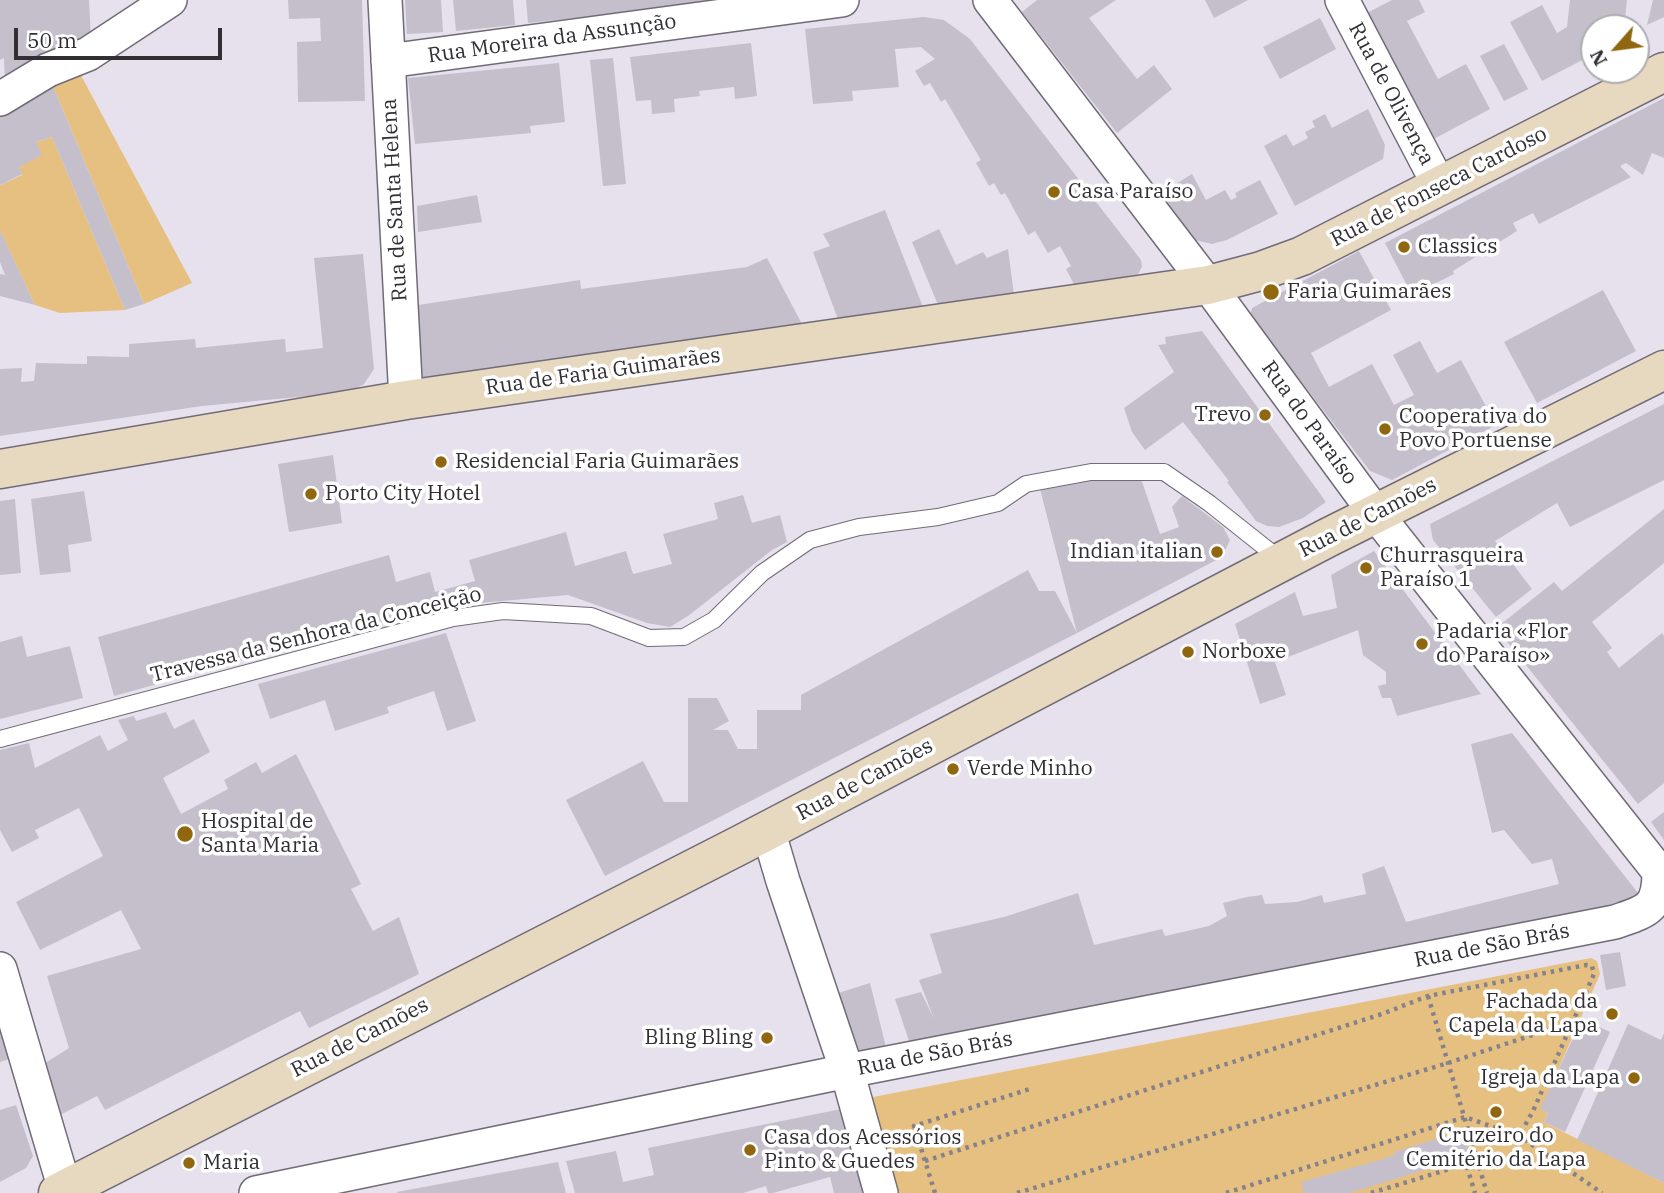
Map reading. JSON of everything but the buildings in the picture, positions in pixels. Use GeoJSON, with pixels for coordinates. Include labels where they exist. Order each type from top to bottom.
{"type":"FeatureCollection","features":[{"type":"Feature","properties":{"kind":"main road","name":"Rua de Fonseca Cardoso"},"geometry":{"type":"LineString","coordinates":[[1208,285],[1261,271],[1302,256],[1664,72]]}},
{"type":"Feature","properties":{"kind":"main road","name":"Rua de Faria Guimarães"},"geometry":{"type":"LineString","coordinates":[[0,469],[406,400],[1208,285]]}},
{"type":"Feature","properties":{"kind":"main road","name":"Rua de Camões"},"geometry":{"type":"LineString","coordinates":[[63,1192],[1282,562],[1664,370]]}},
{"type":"Feature","properties":{"kind":"street"},"geometry":{"type":"LineString","coordinates":[[0,99],[48,70],[88,54],[170,0]]}},
{"type":"Feature","properties":{"kind":"street","name":"Rua de Santa Helena"},"geometry":{"type":"LineString","coordinates":[[385,0],[406,400]]}},
{"type":"Feature","properties":{"kind":"street","name":"Rua Moreira da Assunção"},"geometry":{"type":"LineString","coordinates":[[388,61],[842,0]]}},
{"type":"Feature","properties":{"kind":"street","name":"Rua do Paraíso"},"geometry":{"type":"LineString","coordinates":[[990,0],[1208,285],[1376,514],[1662,876],[1655,902],[1647,910],[1615,922]]}},
{"type":"Feature","properties":{"kind":"street","name":"Rua de Olivença"},"geometry":{"type":"LineString","coordinates":[[1342,0],[1440,187]]}},
{"type":"Feature","properties":{"kind":"street"},"geometry":{"type":"LineString","coordinates":[[768,830],[847,1071],[881,1193]]}},
{"type":"Feature","properties":{"kind":"street"},"geometry":{"type":"LineString","coordinates":[[1615,922],[1640,924],[1664,920]]}},
{"type":"Feature","properties":{"kind":"street","name":"Rua de São Brás"},"geometry":{"type":"LineString","coordinates":[[257,1193],[847,1071],[1615,922]]}},
{"type":"Feature","properties":{"kind":"street"},"geometry":{"type":"LineString","coordinates":[[0,969],[63,1192]]}},
{"type":"Feature","properties":{"kind":"lane","name":"Travessa da Senhora da Conceição"},"geometry":{"type":"LineString","coordinates":[[0,739],[453,618],[478,614],[503,611],[591,616],[649,638],[684,637],[714,620],[762,573],[810,540],[859,527],[938,517],[998,503],[1026,484],[1091,472],[1164,472],[1209,503],[1282,562]]}},
{"type":"Feature","properties":{"kind":"path"},"geometry":{"type":"LineString","coordinates":[[925,1161],[1382,1014],[1428,996],[1592,966],[1594,974],[1519,1136]]}},
{"type":"Feature","properties":{"kind":"path"},"geometry":{"type":"LineString","coordinates":[[1428,996],[1488,1193]]}},
{"type":"Feature","properties":{"kind":"path"},"geometry":{"type":"LineString","coordinates":[[1017,1193],[1448,1063],[1573,1022]]}},
{"type":"Feature","properties":{"kind":"path"},"geometry":{"type":"LineString","coordinates":[[935,1193],[914,1126],[1033,1088]]}},
{"type":"Feature","properties":{"kind":"path"},"geometry":{"type":"LineString","coordinates":[[1226,1193],[1465,1117],[1519,1136],[1602,1193]]}},
{"type":"Feature","properties":{"kind":"path"},"geometry":{"type":"LineString","coordinates":[[1371,1193],[1466,1164],[1475,1193]]}},
{"type":"Feature","properties":{"kind":"shaded area"},"geometry":{"type":"Polygon","coordinates":[[[76,66],[192,283],[144,304],[50,79],[76,66]]]}},
{"type":"Feature","properties":{"kind":"shaded area"},"geometry":{"type":"Polygon","coordinates":[[[52,137],[125,310],[60,313],[35,305],[0,231],[0,184],[22,175],[19,167],[36,142],[52,137]]]}},
{"type":"Feature","properties":{"kind":"shaded area"},"geometry":{"type":"Polygon","coordinates":[[[1591,958],[1597,961],[1600,974],[1541,1109],[1548,1113],[1544,1122],[1664,1183],[1664,1193],[892,1193],[863,1099],[1591,958]]]}},
{"type":"Feature","properties":{"kind":"place","name":"Casa Paraíso"},"geometry":{"type":"Point","coordinates":[1054,192]}},
{"type":"Feature","properties":{"kind":"place","name":"Classics"},"geometry":{"type":"Point","coordinates":[1404,247]}},
{"type":"Feature","properties":{"kind":"place","name":"Faria Guimarães"},"geometry":{"type":"Point","coordinates":[1271,292]}},
{"type":"Feature","properties":{"kind":"place","name":"Trevo"},"geometry":{"type":"Point","coordinates":[1265,415]}},
{"type":"Feature","properties":{"kind":"place","name":"Cooperativa do Povo Portuense"},"geometry":{"type":"Point","coordinates":[1385,429]}},
{"type":"Feature","properties":{"kind":"place","name":"Residencial Faria Guimarães"},"geometry":{"type":"Point","coordinates":[441,462]}},
{"type":"Feature","properties":{"kind":"place","name":"Porto City Hotel"},"geometry":{"type":"Point","coordinates":[311,494]}},
{"type":"Feature","properties":{"kind":"place","name":"Indian italian"},"geometry":{"type":"Point","coordinates":[1217,552]}},
{"type":"Feature","properties":{"kind":"place","name":"Churrasqueira Paraíso 1"},"geometry":{"type":"Point","coordinates":[1366,568]}},
{"type":"Feature","properties":{"kind":"place","name":"Padaria «Flor do Paraíso»"},"geometry":{"type":"Point","coordinates":[1422,644]}},
{"type":"Feature","properties":{"kind":"place","name":"Norboxe"},"geometry":{"type":"Point","coordinates":[1188,652]}},
{"type":"Feature","properties":{"kind":"place","name":"Verde Minho"},"geometry":{"type":"Point","coordinates":[953,769]}},
{"type":"Feature","properties":{"kind":"place","name":"Hospital de Santa Maria"},"geometry":{"type":"Point","coordinates":[185,834]}},
{"type":"Feature","properties":{"kind":"place","name":"Fachada da Capela da Lapa"},"geometry":{"type":"Point","coordinates":[1612,1014]}},
{"type":"Feature","properties":{"kind":"place","name":"Bling Bling"},"geometry":{"type":"Point","coordinates":[767,1038]}},
{"type":"Feature","properties":{"kind":"place","name":"Igreja da Lapa"},"geometry":{"type":"Point","coordinates":[1634,1078]}},
{"type":"Feature","properties":{"kind":"place","name":"Cruzeiro do Cemitério da Lapa"},"geometry":{"type":"Point","coordinates":[1496,1112]}},
{"type":"Feature","properties":{"kind":"place","name":"Casa dos Acessórios Pinto & Guedes"},"geometry":{"type":"Point","coordinates":[750,1150]}},
{"type":"Feature","properties":{"kind":"place","name":"Maria"},"geometry":{"type":"Point","coordinates":[189,1163]}}]}
